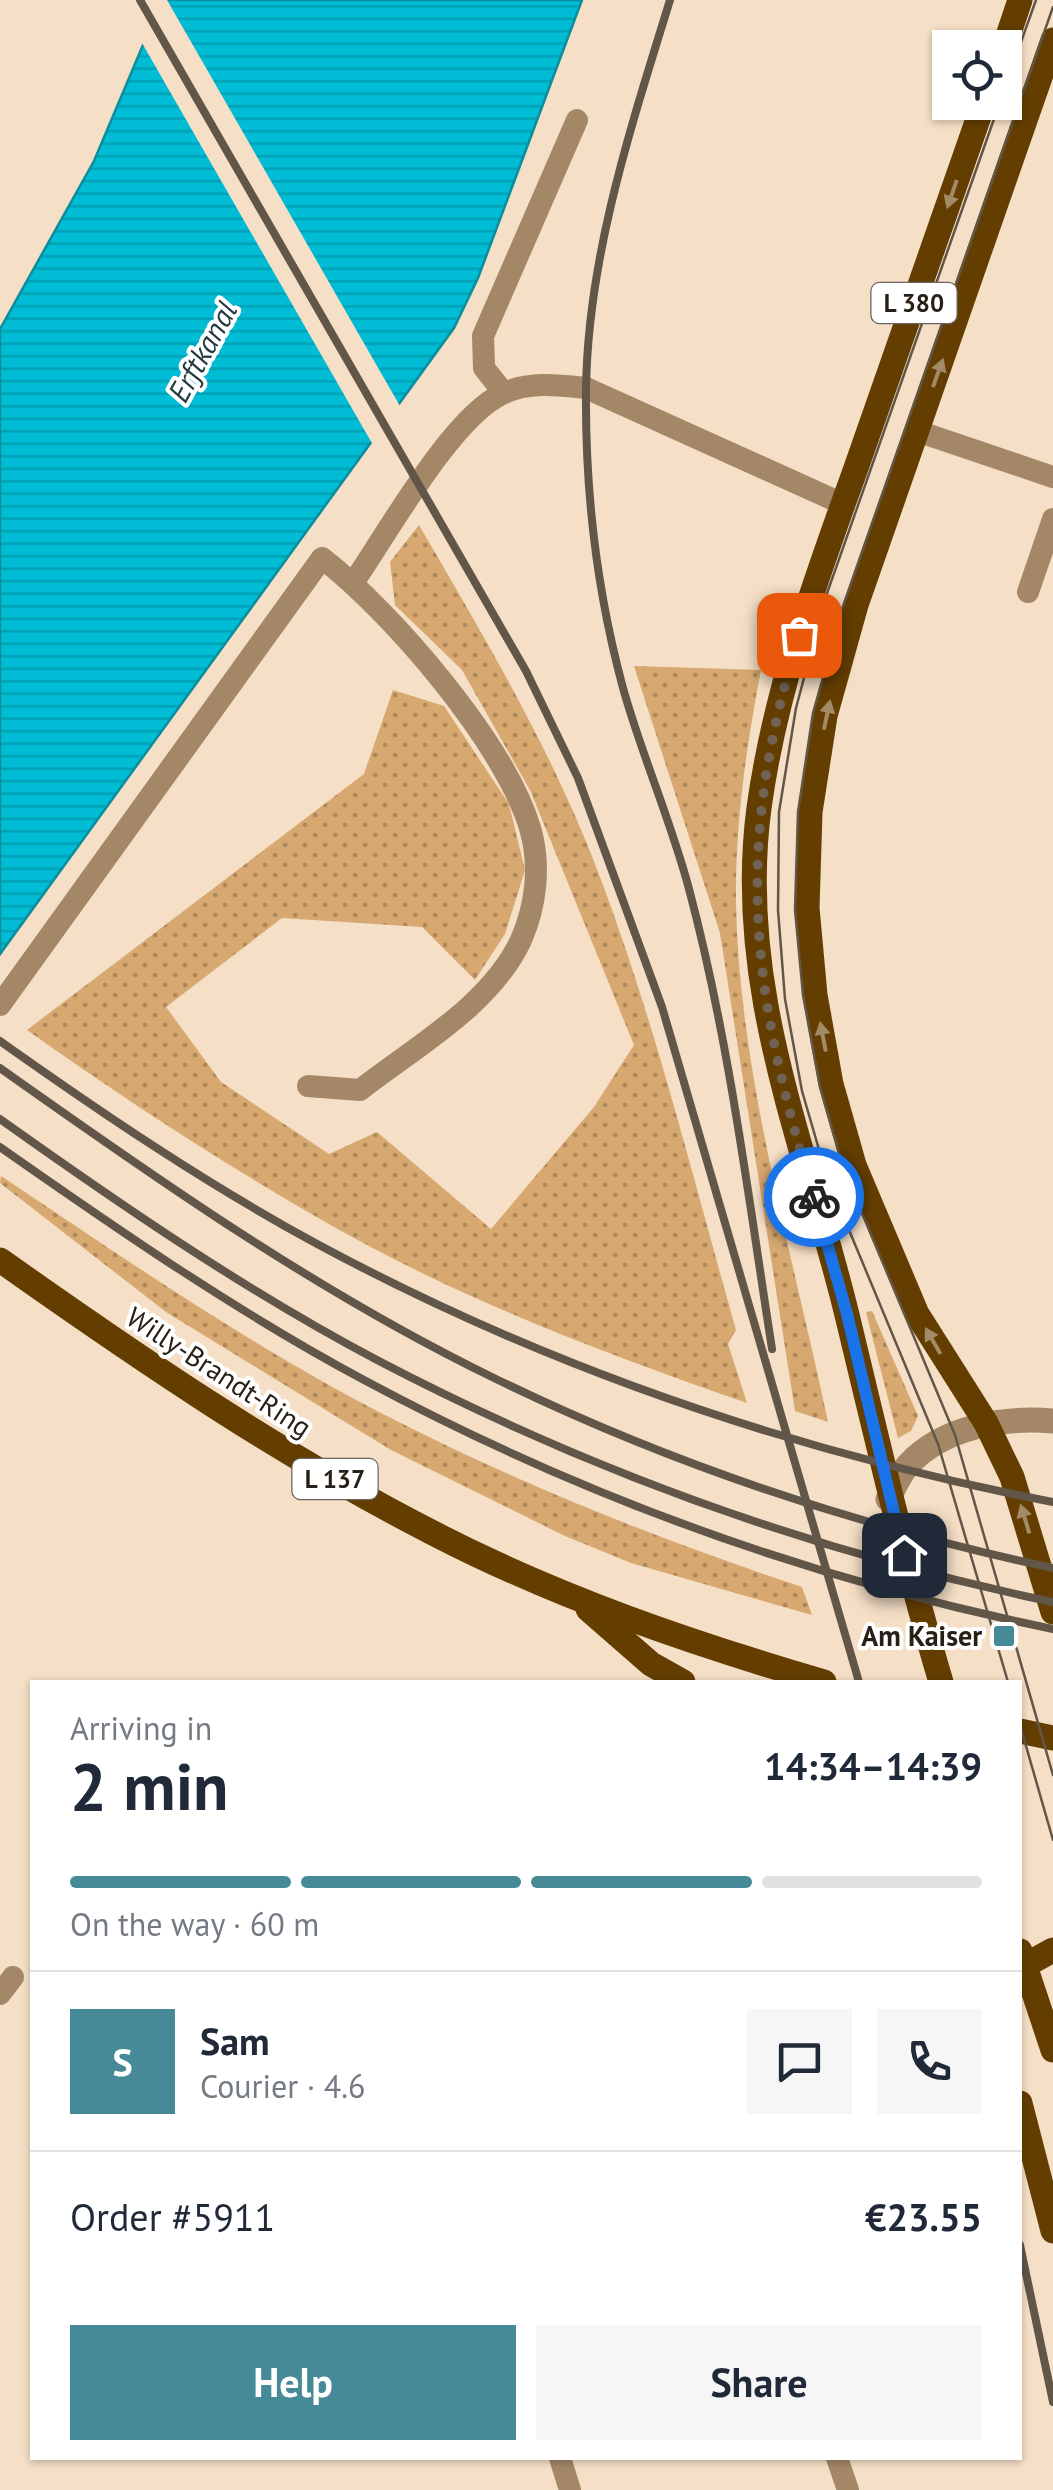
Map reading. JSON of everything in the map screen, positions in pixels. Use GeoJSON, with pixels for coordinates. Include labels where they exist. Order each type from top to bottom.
{"type":"FeatureCollection","features":[{"type":"Feature","properties":{"kind":"main road"},"geometry":{"type":"LineString","coordinates":[[1010,30],[1020,0]]}},
{"type":"Feature","properties":{"kind":"main road","name":"L 380"},"geometry":{"type":"LineString","coordinates":[[1053,40],[856,605],[826,716],[810,812],[807,908],[818,1012],[854,1164],[918,1314],[986,1423],[1012,1477],[1053,1612]]}},
{"type":"Feature","properties":{"kind":"main road","name":"L 380"},"geometry":{"type":"LineString","coordinates":[[940,1680],[888,1499],[847,1314],[782,1093],[763,998],[756,906],[758,812],[777,707],[843,504],[978,120]]}},
{"type":"Feature","properties":{"kind":"main road","name":"Willy-Brandt-Ring"},"geometry":{"type":"LineString","coordinates":[[0,1260],[276,1446],[436,1535],[577,1598],[706,1648],[817,1680]]}},
{"type":"Feature","properties":{"kind":"main road","name":"Willy-Brandt-Ring"},"geometry":{"type":"LineString","coordinates":[[577,1598],[650,1664],[678,1680]]}},
{"type":"Feature","properties":{"kind":"main road"},"geometry":{"type":"LineString","coordinates":[[1022,1732],[1053,1738]]}},
{"type":"Feature","properties":{"kind":"main road"},"geometry":{"type":"LineString","coordinates":[[1022,1958],[1053,1950]]}},
{"type":"Feature","properties":{"kind":"main road"},"geometry":{"type":"LineString","coordinates":[[1022,1958],[1053,1965]]}},
{"type":"Feature","properties":{"kind":"main road"},"geometry":{"type":"LineString","coordinates":[[1022,1958],[1053,2050]]}},
{"type":"Feature","properties":{"kind":"main road"},"geometry":{"type":"LineString","coordinates":[[1022,2111],[1053,2231]]}},
{"type":"Feature","properties":{"kind":"street"},"geometry":{"type":"LineString","coordinates":[[888,1499],[908,1465],[938,1444],[986,1423],[1016,1418],[1053,1421]]}},
{"type":"Feature","properties":{"kind":"lane"},"geometry":{"type":"LineString","coordinates":[[503,392],[484,368],[483,336],[577,120]]}},
{"type":"Feature","properties":{"kind":"lane"},"geometry":{"type":"LineString","coordinates":[[354,583],[469,416],[503,392],[547,384],[586,388],[843,504]]}},
{"type":"Feature","properties":{"kind":"lane"},"geometry":{"type":"LineString","coordinates":[[917,431],[1053,477]]}},
{"type":"Feature","properties":{"kind":"lane"},"geometry":{"type":"LineString","coordinates":[[1028,592],[1053,519]]}},
{"type":"Feature","properties":{"kind":"lane"},"geometry":{"type":"LineString","coordinates":[[0,1005],[322,558],[354,583],[454,696],[513,788],[530,829],[537,868],[533,907],[520,942],[488,990],[360,1090],[308,1086]]}},
{"type":"Feature","properties":{"kind":"lane"},"geometry":{"type":"LineString","coordinates":[[561,2460],[570,2490]]}},
{"type":"Feature","properties":{"kind":"lane"},"geometry":{"type":"LineString","coordinates":[[838,2460],[848,2490]]}},
{"type":"Feature","properties":{"kind":"shaded area"},"geometry":{"type":"Polygon","coordinates":[[[419,525],[542,746],[603,885],[641,995],[690,1162],[736,1330],[728,1344],[747,1403],[533,1323],[377,1251],[212,1154],[27,1030],[364,774],[393,690],[444,706],[509,804],[525,870],[505,934],[475,980],[422,927],[282,918],[166,1007],[221,1082],[329,1154],[377,1132],[491,1229],[594,1107],[634,1045],[530,790],[462,670],[395,605],[390,562],[419,525]]]}},
{"type":"Feature","properties":{"kind":"shaded area"},"geometry":{"type":"Polygon","coordinates":[[[634,666],[761,670],[746,757],[737,845],[739,968],[757,1098],[828,1422],[795,1411],[720,933],[634,666]]]}},
{"type":"Feature","properties":{"kind":"shaded area"},"geometry":{"type":"Polygon","coordinates":[[[1,1176],[207,1312],[334,1388],[505,1473],[682,1545],[802,1587],[812,1615],[631,1563],[565,1536],[391,1450],[166,1312],[0,1183],[1,1176]]]}},
{"type":"Feature","properties":{"kind":"shaded area"},"geometry":{"type":"Polygon","coordinates":[[[872,1311],[918,1416],[911,1431],[898,1438],[866,1312],[872,1311]]]}},
{"type":"Feature","properties":{"kind":"water","name":"Erftkanal"},"geometry":{"type":"Polygon","coordinates":[[[162,0],[582,0],[478,278],[454,328],[0,954],[0,329],[94,161],[162,0]]]}},
{"type":"Feature","properties":{"kind":"pier"},"geometry":{"type":"Polygon","coordinates":[[[157,0],[167,0],[400,406],[373,445],[142,43],[157,0]]]}},
{"type":"Feature","properties":{"kind":"tram line"},"geometry":{"type":"LineString","coordinates":[[1022,39],[1036,0]]}},
{"type":"Feature","properties":{"kind":"tram line"},"geometry":{"type":"LineString","coordinates":[[1053,7],[842,609],[813,713],[798,812],[795,910],[803,995],[820,1087],[844,1170],[955,1435],[1053,1775]]}},
{"type":"Feature","properties":{"kind":"tram line"},"geometry":{"type":"LineString","coordinates":[[994,120],[825,599],[796,708],[779,812],[778,910],[785,999],[802,1091],[827,1177],[938,1444],[1007,1680]]}},
{"type":"Feature","properties":{"kind":"tram line"},"geometry":{"type":"LineString","coordinates":[[1022,1732],[1053,1840]]}},
{"type":"Feature","properties":{"kind":"railway"},"geometry":{"type":"LineString","coordinates":[[140,0],[526,671],[578,778],[662,1007],[858,1680]]}},
{"type":"Feature","properties":{"kind":"railway"},"geometry":{"type":"LineString","coordinates":[[670,0],[614,192],[594,290],[586,389],[590,502],[614,652],[682,864],[703,946],[736,1118],[772,1349]]}},
{"type":"Feature","properties":{"kind":"railway"},"geometry":{"type":"LineString","coordinates":[[0,1041],[157,1148],[278,1222],[494,1330],[676,1401],[769,1432],[958,1482],[1053,1502]]}},
{"type":"Feature","properties":{"kind":"railway"},"geometry":{"type":"LineString","coordinates":[[0,1068],[302,1272],[494,1378],[629,1439],[768,1490],[909,1533],[1053,1568]]}},
{"type":"Feature","properties":{"kind":"railway"},"geometry":{"type":"LineString","coordinates":[[0,1119],[232,1276],[377,1360],[458,1401],[707,1505],[878,1559],[1053,1602]]}},
{"type":"Feature","properties":{"kind":"railway"},"geometry":{"type":"LineString","coordinates":[[0,1147],[133,1239],[270,1326],[364,1380],[529,1461],[699,1530],[786,1559],[874,1586],[1053,1629]]}},
{"type":"Feature","properties":{"kind":"railway"},"geometry":{"type":"LineString","coordinates":[[1022,2255],[1053,2402]]}},
{"type":"Feature","properties":{"kind":"way so far"},"geometry":{"type":"LineString","coordinates":[[799,635],[777,707],[758,812],[756,906],[763,998],[782,1093],[814,1197]]}},
{"type":"Feature","properties":{"kind":"place","name":"Am Kaiser"},"geometry":{"type":"Point","coordinates":[1004,1636]}},
{"type":"Feature","properties":{"kind":"route"},"geometry":{"type":"LineString","coordinates":[[814,1197],[847,1314],[904,1555]]}}]}
